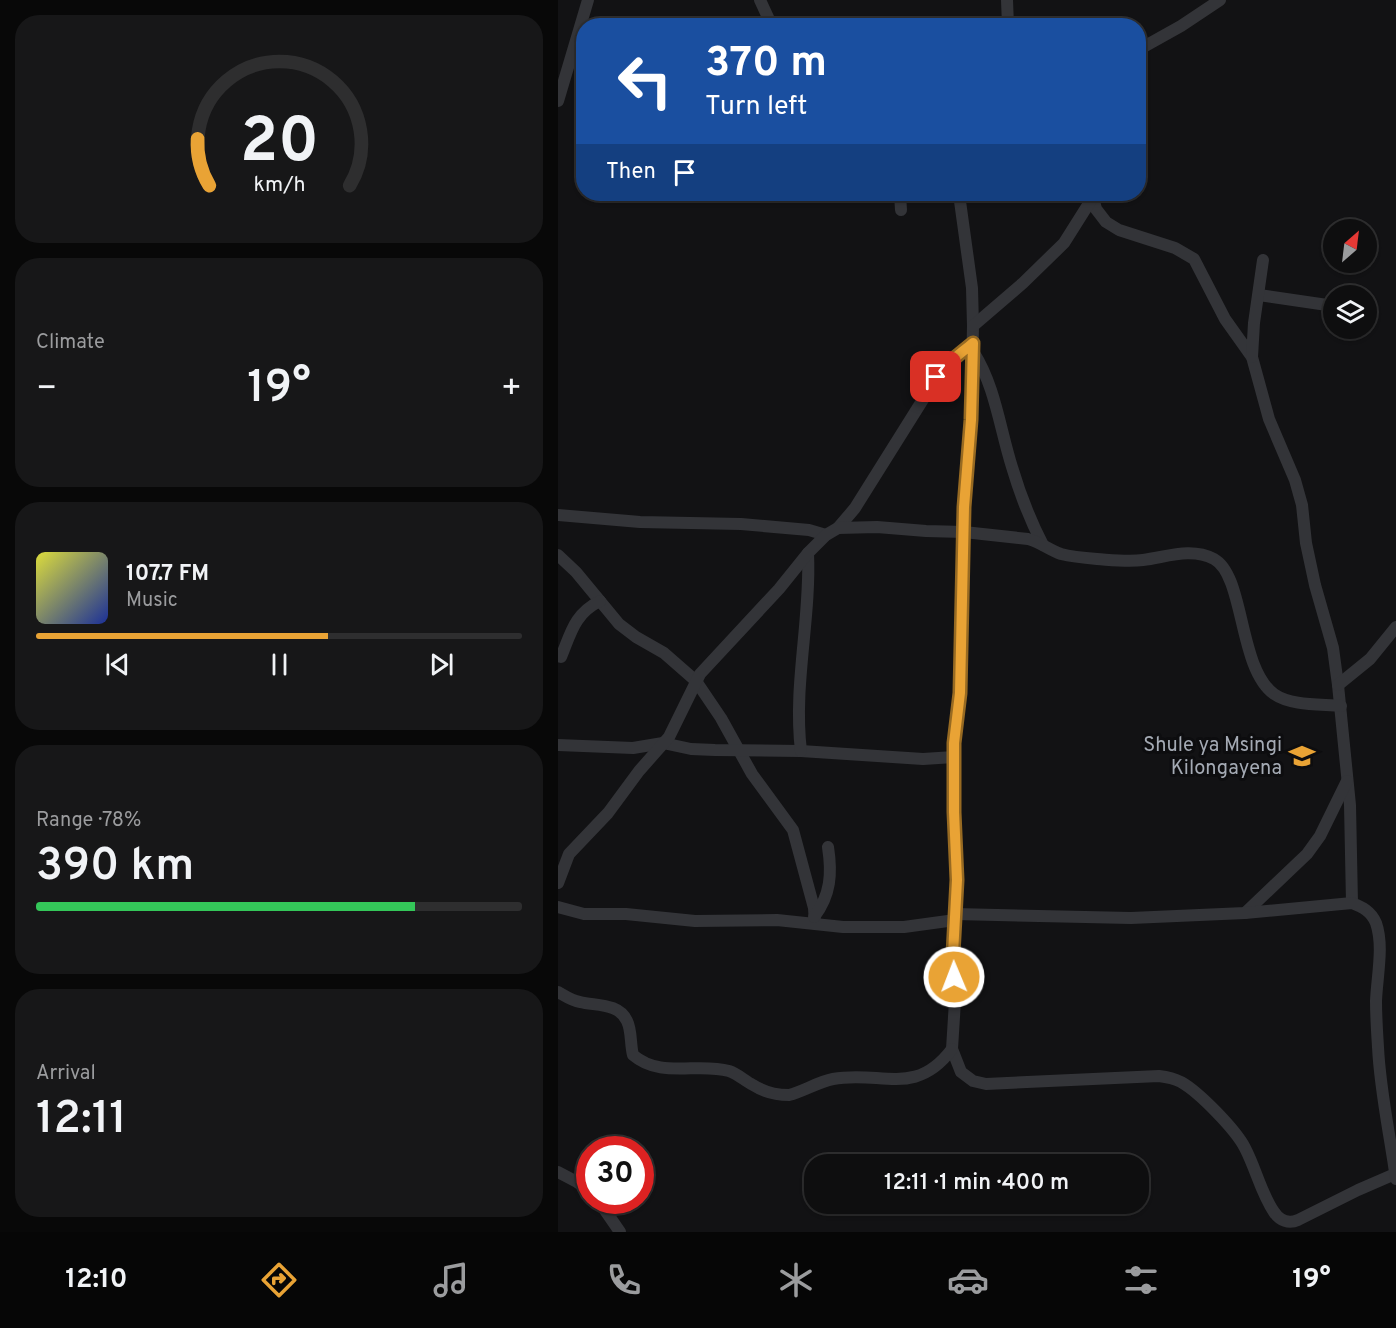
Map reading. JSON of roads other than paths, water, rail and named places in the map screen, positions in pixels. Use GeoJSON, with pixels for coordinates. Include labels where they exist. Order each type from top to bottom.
{"type":"FeatureCollection","features":[{"type":"Feature","properties":{"kind":"street"},"geometry":{"type":"LineString","coordinates":[[584,18],[588,0]]}},
{"type":"Feature","properties":{"kind":"street"},"geometry":{"type":"LineString","coordinates":[[760,0],[768,18]]}},
{"type":"Feature","properties":{"kind":"street"},"geometry":{"type":"LineString","coordinates":[[1007,0],[1008,18]]}},
{"type":"Feature","properties":{"kind":"street"},"geometry":{"type":"LineString","coordinates":[[1146,46],[1220,0]]}},
{"type":"Feature","properties":{"kind":"street"},"geometry":{"type":"LineString","coordinates":[[558,101],[576,47]]}},
{"type":"Feature","properties":{"kind":"street"},"geometry":{"type":"LineString","coordinates":[[900,201],[901,210]]}},
{"type":"Feature","properties":{"kind":"street"},"geometry":{"type":"LineString","coordinates":[[960,201],[971,276],[973,326],[960,693],[954,757],[957,880],[953,954],[955,1001],[952,1049],[961,1072],[973,1081],[986,1084],[1171,1077],[1184,1083],[1228,1124],[1245,1147],[1274,1212],[1286,1222],[1298,1220],[1395,1174]]}},
{"type":"Feature","properties":{"kind":"street"},"geometry":{"type":"LineString","coordinates":[[973,326],[1023,283],[1064,243],[1089,201]]}},
{"type":"Feature","properties":{"kind":"street"},"geometry":{"type":"LineString","coordinates":[[1094,201],[1096,209],[1106,222],[1119,230],[1175,248],[1194,259],[1225,319],[1252,357]]}},
{"type":"Feature","properties":{"kind":"street"},"geometry":{"type":"LineString","coordinates":[[1263,260],[1252,357],[1264,405],[1295,480],[1302,505],[1306,543],[1315,585],[1333,648],[1348,780],[1352,903]]}},
{"type":"Feature","properties":{"kind":"street"},"geometry":{"type":"LineString","coordinates":[[1259,295],[1323,304]]}},
{"type":"Feature","properties":{"kind":"street"},"geometry":{"type":"LineString","coordinates":[[558,883],[569,854],[603,819],[639,771],[669,737],[700,674],[779,589],[808,553],[826,535],[838,528],[855,508],[944,366],[973,347]]}},
{"type":"Feature","properties":{"kind":"street"},"geometry":{"type":"LineString","coordinates":[[973,347],[989,388],[1012,469],[1032,523],[1043,544]]}},
{"type":"Feature","properties":{"kind":"street"},"geometry":{"type":"LineString","coordinates":[[558,515],[640,522],[748,525],[809,530],[826,535]]}},
{"type":"Feature","properties":{"kind":"street"},"geometry":{"type":"LineString","coordinates":[[838,528],[877,527],[964,532],[1028,539],[1043,544],[1060,554],[1098,559],[1142,560],[1198,553],[1215,560],[1223,567],[1229,580],[1252,663],[1262,682],[1275,695],[1295,702],[1341,706]]}},
{"type":"Feature","properties":{"kind":"street"},"geometry":{"type":"LineString","coordinates":[[801,751],[800,702],[808,553]]}},
{"type":"Feature","properties":{"kind":"street"},"geometry":{"type":"LineString","coordinates":[[558,555],[576,572],[613,618],[628,632],[664,653],[696,681],[757,782],[793,830],[814,908],[814,920]]}},
{"type":"Feature","properties":{"kind":"street"},"geometry":{"type":"LineString","coordinates":[[561,657],[576,621],[586,609],[600,601]]}},
{"type":"Feature","properties":{"kind":"street"},"geometry":{"type":"LineString","coordinates":[[1338,685],[1370,659],[1396,627]]}},
{"type":"Feature","properties":{"kind":"street"},"geometry":{"type":"LineString","coordinates":[[558,745],[633,748],[663,743],[692,749],[801,751],[923,759],[954,757]]}},
{"type":"Feature","properties":{"kind":"street"},"geometry":{"type":"LineString","coordinates":[[1245,913],[1306,854],[1320,836],[1348,780]]}},
{"type":"Feature","properties":{"kind":"street"},"geometry":{"type":"LineString","coordinates":[[814,920],[824,903],[829,887],[831,868],[828,847]]}},
{"type":"Feature","properties":{"kind":"street"},"geometry":{"type":"LineString","coordinates":[[558,907],[584,914],[626,914],[695,921],[814,920],[843,927],[879,928],[904,927],[955,917],[1131,918],[1245,913],[1352,903],[1369,912],[1375,921],[1379,935],[1376,1004],[1378,1050],[1383,1102],[1396,1179]]}},
{"type":"Feature","properties":{"kind":"street"},"geometry":{"type":"LineString","coordinates":[[558,992],[576,1002],[603,1005],[621,1013],[629,1026],[633,1055],[648,1064],[664,1068],[729,1071],[765,1092],[783,1095],[797,1093],[835,1078],[894,1080],[914,1077],[930,1072],[945,1059],[952,1049]]}},
{"type":"Feature","properties":{"kind":"street"},"geometry":{"type":"LineString","coordinates":[[558,1172],[576,1181]]}},
{"type":"Feature","properties":{"kind":"street"},"geometry":{"type":"LineString","coordinates":[[608,1214],[620,1232]]}},
{"type":"Feature","properties":{"kind":"place","name":"Shule ya Msingi Kilongayena"},"geometry":{"type":"Point","coordinates":[1302,756]}}]}
